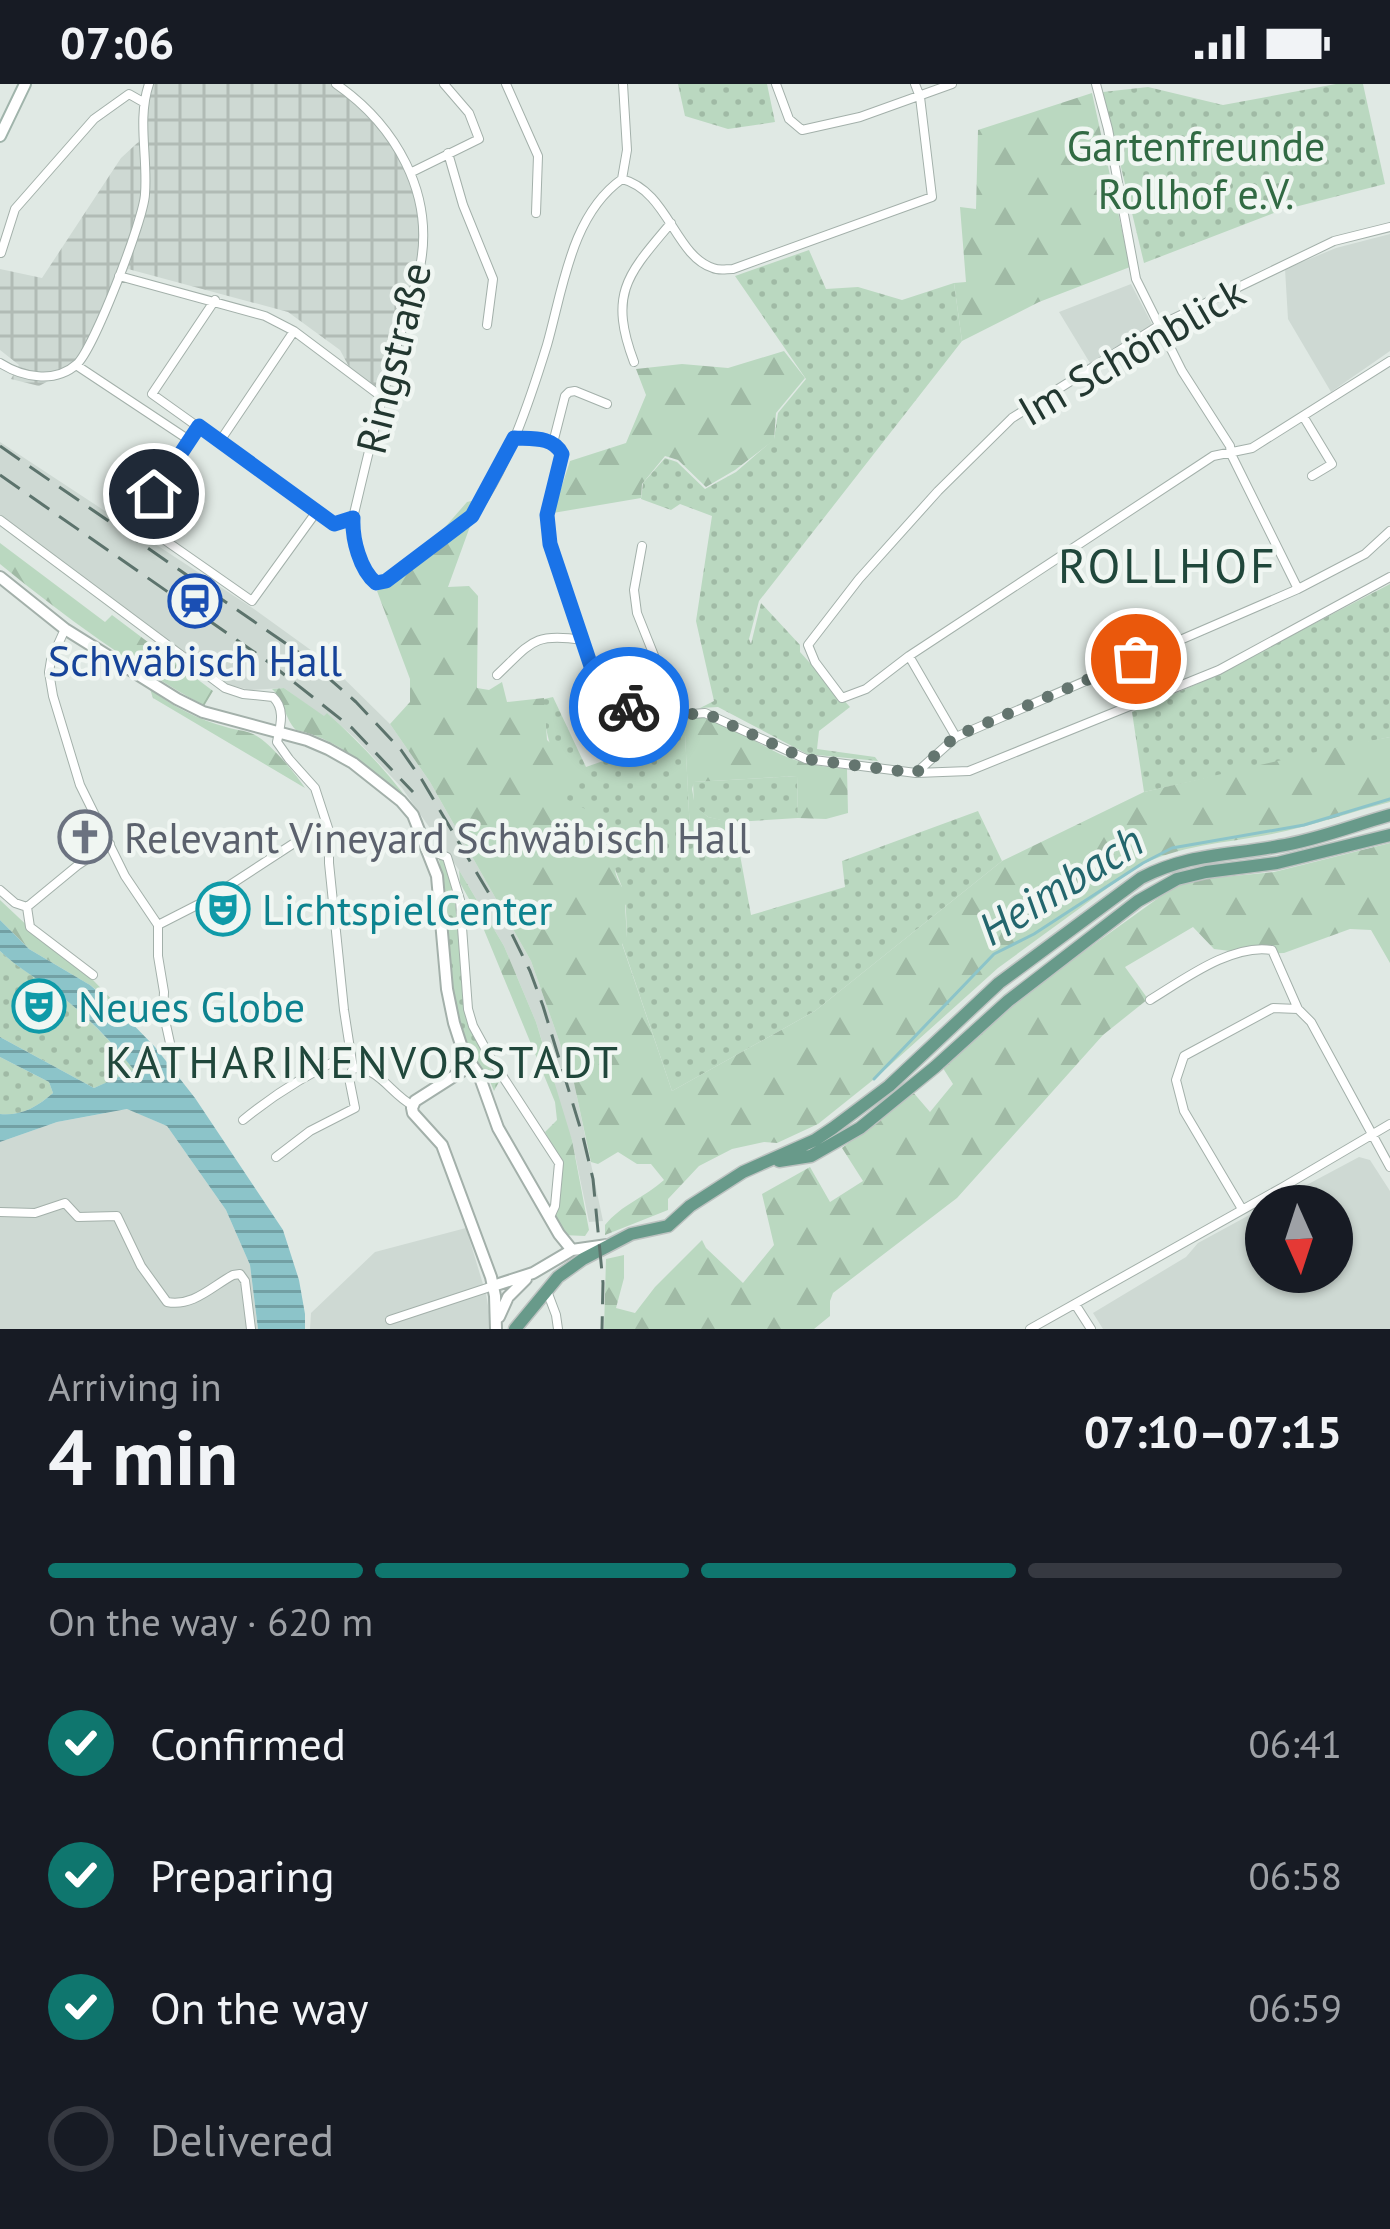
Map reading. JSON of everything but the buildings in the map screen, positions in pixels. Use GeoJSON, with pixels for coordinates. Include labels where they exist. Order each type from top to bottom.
{"type":"FeatureCollection","features":[{"type":"Feature","properties":{"kind":"main road"},"geometry":{"type":"LineString","coordinates":[[515,1329],[563,1273],[607,1245],[668,1226],[700,1198],[833,1128],[889,1085],[999,983],[1141,878],[1204,855],[1282,846],[1390,815]]}},
{"type":"Feature","properties":{"kind":"main road"},"geometry":{"type":"LineString","coordinates":[[760,1164],[811,1156],[860,1128],[1008,1001],[1138,901],[1177,879],[1277,863],[1390,835]]}},
{"type":"Feature","properties":{"kind":"street"},"geometry":{"type":"LineString","coordinates":[[0,136],[25,84]]}},
{"type":"Feature","properties":{"kind":"street"},"geometry":{"type":"LineString","coordinates":[[0,363],[21,374],[59,375],[86,351],[143,208],[143,102],[149,84]]}},
{"type":"Feature","properties":{"kind":"street","name":"Ringstraße"},"geometry":{"type":"LineString","coordinates":[[336,84],[388,132],[412,172],[421,203],[421,264],[353,518],[352,530],[366,574],[376,583],[386,581],[472,516],[514,438]]}},
{"type":"Feature","properties":{"kind":"street"},"geometry":{"type":"LineString","coordinates":[[412,172],[479,140],[469,112],[444,84]]}},
{"type":"Feature","properties":{"kind":"street"},"geometry":{"type":"LineString","coordinates":[[506,84],[538,155],[536,213]]}},
{"type":"Feature","properties":{"kind":"street"},"geometry":{"type":"LineString","coordinates":[[623,84],[628,151],[622,179],[611,187],[578,235],[514,438],[553,443],[562,454],[547,515],[550,544],[593,672],[628,706],[666,716],[705,713],[806,759],[916,773],[969,771],[1219,670],[1390,577]]}},
{"type":"Feature","properties":{"kind":"street"},"geometry":{"type":"LineString","coordinates":[[776,84],[790,119],[802,130],[952,84]]}},
{"type":"Feature","properties":{"kind":"street"},"geometry":{"type":"LineString","coordinates":[[622,179],[638,183],[656,201],[694,254],[712,268],[733,269],[932,197],[915,84]]}},
{"type":"Feature","properties":{"kind":"street"},"geometry":{"type":"LineString","coordinates":[[1096,84],[1132,269],[1182,371],[1230,446],[1298,589]]}},
{"type":"Feature","properties":{"kind":"street"},"geometry":{"type":"LineString","coordinates":[[1,253],[15,209],[94,118],[128,89],[143,102]]}},
{"type":"Feature","properties":{"kind":"street"},"geometry":{"type":"LineString","coordinates":[[448,153],[493,279],[487,325]]}},
{"type":"Feature","properties":{"kind":"street"},"geometry":{"type":"LineString","coordinates":[[634,362],[624,324],[624,289],[632,270],[671,223]]}},
{"type":"Feature","properties":{"kind":"street","name":"Im Schönblick"},"geometry":{"type":"LineString","coordinates":[[909,656],[866,689],[842,698],[808,645],[859,579],[938,491],[1012,418],[1160,325],[1334,241],[1390,227]]}},
{"type":"Feature","properties":{"kind":"street"},"geometry":{"type":"LineString","coordinates":[[119,276],[265,316],[294,331],[382,397]]}},
{"type":"Feature","properties":{"kind":"street"},"geometry":{"type":"LineString","coordinates":[[214,300],[152,394],[334,524],[353,518]]}},
{"type":"Feature","properties":{"kind":"street"},"geometry":{"type":"LineString","coordinates":[[220,441],[294,331]]}},
{"type":"Feature","properties":{"kind":"street"},"geometry":{"type":"LineString","coordinates":[[956,736],[909,656],[1213,456],[1252,448],[1390,361]]}},
{"type":"Feature","properties":{"kind":"street"},"geometry":{"type":"LineString","coordinates":[[76,364],[190,440]]}},
{"type":"Feature","properties":{"kind":"street"},"geometry":{"type":"LineString","coordinates":[[553,443],[569,392],[607,404]]}},
{"type":"Feature","properties":{"kind":"street"},"geometry":{"type":"LineString","coordinates":[[1303,416],[1332,464],[1312,476]]}},
{"type":"Feature","properties":{"kind":"street"},"geometry":{"type":"LineString","coordinates":[[199,426],[136,520],[252,601],[317,511]]}},
{"type":"Feature","properties":{"kind":"street"},"geometry":{"type":"LineString","coordinates":[[0,520],[225,688],[277,700],[281,710],[277,742],[315,788],[329,831],[355,1108],[310,1131],[276,1156]]}},
{"type":"Feature","properties":{"kind":"street"},"geometry":{"type":"LineString","coordinates":[[916,773],[956,736],[1298,589],[1365,554],[1390,531]]}},
{"type":"Feature","properties":{"kind":"street"},"geometry":{"type":"LineString","coordinates":[[642,546],[634,590],[642,628],[661,673],[666,716]]}},
{"type":"Feature","properties":{"kind":"street"},"geometry":{"type":"LineString","coordinates":[[0,577],[65,629],[146,681],[203,712],[328,749],[387,787],[413,815],[436,876],[447,989],[464,1054],[479,1075],[498,1128],[572,1250]]}},
{"type":"Feature","properties":{"kind":"street"},"geometry":{"type":"LineString","coordinates":[[65,629],[51,660],[53,696],[72,765],[125,876],[158,925],[166,1031],[172,1052]]}},
{"type":"Feature","properties":{"kind":"street"},"geometry":{"type":"LineString","coordinates":[[497,675],[532,642],[554,635],[584,640]]}},
{"type":"Feature","properties":{"kind":"street"},"geometry":{"type":"LineString","coordinates":[[158,925],[207,900],[325,823]]}},
{"type":"Feature","properties":{"kind":"street"},"geometry":{"type":"LineString","coordinates":[[27,907],[110,844]]}},
{"type":"Feature","properties":{"kind":"street"},"geometry":{"type":"LineString","coordinates":[[428,850],[447,857],[460,900],[473,1025],[559,1163],[550,1217]]}},
{"type":"Feature","properties":{"kind":"street"},"geometry":{"type":"LineString","coordinates":[[0,890],[27,907]]}},
{"type":"Feature","properties":{"kind":"street"},"geometry":{"type":"LineString","coordinates":[[27,907],[31,926],[93,975]]}},
{"type":"Feature","properties":{"kind":"street"},"geometry":{"type":"LineString","coordinates":[[1150,1000],[1210,963],[1260,948],[1272,950],[1298,1009],[1311,1022],[1390,1167]]}},
{"type":"Feature","properties":{"kind":"street"},"geometry":{"type":"LineString","coordinates":[[1242,1209],[1184,1111],[1176,1080],[1184,1056],[1273,1008],[1298,1009]]}},
{"type":"Feature","properties":{"kind":"street"},"geometry":{"type":"LineString","coordinates":[[244,1120],[278,1091],[350,1054]]}},
{"type":"Feature","properties":{"kind":"street"},"geometry":{"type":"LineString","coordinates":[[462,1071],[464,1054]]}},
{"type":"Feature","properties":{"kind":"street"},"geometry":{"type":"LineString","coordinates":[[353,1068],[367,1068],[412,1106]]}},
{"type":"Feature","properties":{"kind":"street"},"geometry":{"type":"LineString","coordinates":[[479,1075],[462,1071],[412,1106],[413,1114],[442,1145],[494,1286],[496,1324]]}},
{"type":"Feature","properties":{"kind":"street"},"geometry":{"type":"LineString","coordinates":[[1030,1329],[1390,1124]]}},
{"type":"Feature","properties":{"kind":"street"},"geometry":{"type":"LineString","coordinates":[[0,1211],[35,1213],[65,1203],[78,1217],[117,1216],[141,1266],[167,1302],[185,1304],[240,1274],[245,1280],[251,1329]]}},
{"type":"Feature","properties":{"kind":"street"},"geometry":{"type":"LineString","coordinates":[[390,1320],[532,1273],[572,1250],[607,1245]]}},
{"type":"Feature","properties":{"kind":"street"},"geometry":{"type":"LineString","coordinates":[[496,1324],[508,1297],[532,1273],[563,1273]]}},
{"type":"Feature","properties":{"kind":"street"},"geometry":{"type":"LineString","coordinates":[[547,1289],[558,1329]]}},
{"type":"Feature","properties":{"kind":"street"},"geometry":{"type":"LineString","coordinates":[[1075,1304],[1091,1329]]}},
{"type":"Feature","properties":{"kind":"shaded area"},"geometry":{"type":"Polygon","coordinates":[[[153,84],[344,84],[339,92],[350,96],[386,132],[409,174],[424,241],[390,400],[355,378],[340,350],[288,312],[128,269],[84,362],[39,386],[11,379],[19,365],[0,350],[0,269],[42,278],[121,158],[147,134],[145,102],[153,84]]]}},
{"type":"Feature","properties":{"kind":"shaded area"},"geometry":{"type":"Polygon","coordinates":[[[1390,234],[1390,351],[1331,392],[1288,319],[1285,269],[1336,248],[1390,234]]]}},
{"type":"Feature","properties":{"kind":"shaded area"},"geometry":{"type":"Polygon","coordinates":[[[1131,284],[1153,326],[1090,363],[1059,312],[1131,284]]]}},
{"type":"Feature","properties":{"kind":"shaded area"},"geometry":{"type":"Polygon","coordinates":[[[0,442],[326,661],[390,724],[430,782],[531,961],[574,1083],[603,1221],[589,1222],[552,1073],[504,946],[402,788],[328,714],[324,717],[284,688],[250,690],[226,684],[0,519],[0,442]]]}},
{"type":"Feature","properties":{"kind":"shaded area"},"geometry":{"type":"Polygon","coordinates":[[[128,1109],[167,1126],[226,1210],[250,1265],[258,1329],[0,1329],[0,1142],[57,1122],[128,1109]]]}},
{"type":"Feature","properties":{"kind":"shaded area"},"geometry":{"type":"Polygon","coordinates":[[[1359,1157],[1370,1160],[1390,1191],[1390,1329],[1103,1329],[1093,1313],[1245,1217],[1245,1293],[1353,1293],[1353,1185],[1306,1185],[1359,1157]]]}},
{"type":"Feature","properties":{"kind":"shaded area"},"geometry":{"type":"Polygon","coordinates":[[[466,1228],[492,1329],[310,1329],[311,1313],[375,1252],[466,1228]]]}},
{"type":"Feature","properties":{"kind":"green space"},"geometry":{"type":"Polygon","coordinates":[[[678,84],[767,84],[775,122],[728,129],[685,116],[678,84]]]}},
{"type":"Feature","properties":{"kind":"green space","name":"Gartenfreunde Rollhof e.V."},"geometry":{"type":"Polygon","coordinates":[[[1336,84],[1363,84],[1385,184],[1279,211],[1144,263],[1103,92],[1148,87],[1223,105],[1336,84]]]}},
{"type":"Feature","properties":{"kind":"green space"},"geometry":{"type":"Polygon","coordinates":[[[1092,93],[1130,267],[1039,302],[962,341],[954,283],[966,282],[960,207],[976,209],[978,130],[1092,93]]]}},
{"type":"Feature","properties":{"kind":"green space"},"geometry":{"type":"Polygon","coordinates":[[[809,250],[826,289],[858,287],[902,300],[954,283],[962,341],[759,601],[749,639],[751,644],[761,603],[850,707],[819,731],[817,749],[878,761],[807,754],[718,707],[700,708],[714,701],[696,621],[712,516],[680,504],[671,510],[641,499],[643,483],[665,458],[677,462],[705,489],[736,472],[774,439],[778,413],[806,379],[735,276],[809,250]]]}},
{"type":"Feature","properties":{"kind":"green space"},"geometry":{"type":"Polygon","coordinates":[[[784,351],[805,378],[776,413],[774,440],[735,470],[706,487],[678,460],[665,456],[642,484],[641,498],[553,513],[570,461],[626,443],[646,395],[636,369],[682,364],[728,368],[784,351]]]}},
{"type":"Feature","properties":{"kind":"green space"},"geometry":{"type":"Polygon","coordinates":[[[480,499],[448,587],[469,586],[478,596],[477,688],[489,690],[502,682],[507,702],[544,698],[547,740],[576,766],[574,776],[562,783],[562,797],[596,816],[608,830],[618,880],[634,891],[625,905],[627,938],[622,944],[672,1091],[815,1011],[1002,861],[1144,792],[1390,737],[1390,802],[1287,831],[1185,849],[1135,868],[998,968],[818,1124],[777,1143],[732,1149],[699,1166],[668,1199],[668,1210],[605,1235],[611,1218],[664,1180],[651,1164],[637,1164],[618,1152],[598,1164],[591,1162],[574,1083],[531,961],[430,782],[390,724],[410,702],[410,679],[377,591],[437,547],[439,534],[467,502],[480,499]]]}},
{"type":"Feature","properties":{"kind":"green space"},"geometry":{"type":"Polygon","coordinates":[[[0,543],[105,622],[112,615],[213,691],[204,706],[125,657],[24,584],[0,564],[0,543]]]}},
{"type":"Feature","properties":{"kind":"green space"},"geometry":{"type":"Polygon","coordinates":[[[1390,584],[1390,737],[1144,792],[1132,712],[1204,681],[1390,584]]]}},
{"type":"Feature","properties":{"kind":"green space"},"geometry":{"type":"Polygon","coordinates":[[[284,688],[341,725],[424,822],[350,754],[296,730],[272,689],[284,688]]]}},
{"type":"Feature","properties":{"kind":"green space"},"geometry":{"type":"Polygon","coordinates":[[[150,689],[196,716],[259,737],[305,788],[153,698],[150,689]]]}},
{"type":"Feature","properties":{"kind":"green space"},"geometry":{"type":"Polygon","coordinates":[[[553,697],[586,767],[646,746],[651,733],[685,733],[690,832],[729,822],[708,817],[694,806],[693,782],[797,776],[798,818],[734,822],[751,915],[845,887],[842,861],[978,811],[1002,861],[815,1011],[672,1091],[622,943],[627,937],[626,905],[614,866],[615,849],[562,798],[544,713],[544,699],[553,697]]]}},
{"type":"Feature","properties":{"kind":"green space"},"geometry":{"type":"Polygon","coordinates":[[[700,717],[731,727],[788,757],[847,769],[848,813],[826,819],[798,818],[797,776],[694,782],[695,806],[708,817],[732,822],[690,832],[685,734],[651,733],[656,724],[700,717]]]}},
{"type":"Feature","properties":{"kind":"green space"},"geometry":{"type":"Polygon","coordinates":[[[1390,843],[1390,963],[1371,930],[1350,929],[1284,953],[1255,954],[1214,949],[1193,927],[1125,967],[1148,999],[1103,1035],[957,1198],[833,1293],[830,1316],[814,1329],[604,1329],[606,1259],[624,1255],[616,1308],[635,1313],[702,1240],[743,1283],[774,1245],[762,1194],[810,1167],[830,1202],[863,1181],[842,1148],[912,1091],[930,1112],[953,1084],[941,1065],[1014,1002],[1168,891],[1192,880],[1274,872],[1390,843]]]}},
{"type":"Feature","properties":{"kind":"green space"},"geometry":{"type":"Polygon","coordinates":[[[439,857],[445,859],[460,926],[465,1012],[500,1080],[494,1091],[460,1030],[450,983],[439,857]]]}},
{"type":"Feature","properties":{"kind":"green space"},"geometry":{"type":"Polygon","coordinates":[[[459,870],[504,946],[536,1022],[572,1140],[589,1230],[585,1236],[563,1235],[553,1218],[561,1174],[545,1132],[557,1120],[555,1102],[477,913],[460,883],[459,870]]]}},
{"type":"Feature","properties":{"kind":"green space"},"geometry":{"type":"Polygon","coordinates":[[[0,900],[121,1009],[29,949],[0,920],[0,900]]]}},
{"type":"Feature","properties":{"kind":"green space"},"geometry":{"type":"Polygon","coordinates":[[[0,951],[81,1013],[135,1070],[94,1088],[0,1037],[0,951]]]}},
{"type":"Feature","properties":{"kind":"green space"},"geometry":{"type":"Polygon","coordinates":[[[0,1057],[49,1082],[53,1093],[28,1110],[0,1114],[0,1057]]]}},
{"type":"Feature","properties":{"kind":"water"},"geometry":{"type":"Polygon","coordinates":[[[0,920],[29,949],[90,985],[116,1007],[195,1098],[283,1230],[299,1280],[305,1329],[258,1329],[250,1265],[226,1210],[167,1126],[127,1109],[57,1122],[0,1142],[0,1114],[28,1110],[53,1093],[49,1082],[0,1057],[0,1037],[94,1088],[134,1070],[81,1013],[0,951],[0,920]]]}},
{"type":"Feature","properties":{"kind":"waterway","name":"Heimbach"},"geometry":{"type":"LineString","coordinates":[[874,1079],[994,954],[1034,934],[1143,863],[1172,848],[1304,825],[1390,799]]}},
{"type":"Feature","properties":{"kind":"railway"},"geometry":{"type":"LineString","coordinates":[[0,446],[301,654],[356,702],[422,780],[507,924],[543,1006],[593,1179],[603,1283],[602,1329]]}},
{"type":"Feature","properties":{"kind":"railway"},"geometry":{"type":"LineString","coordinates":[[0,475],[267,661],[352,728],[413,792]]}},
{"type":"Feature","properties":{"kind":"way so far"},"geometry":{"type":"LineString","coordinates":[[629,707],[666,716],[705,713],[806,759],[916,773],[956,736],[1136,659]]}},
{"type":"Feature","properties":{"kind":"place","name":"Schwäbisch Hall"},"geometry":{"type":"Point","coordinates":[195,601]}},
{"type":"Feature","properties":{"kind":"place","name":"Relevant Vineyard Schwäbisch Hall"},"geometry":{"type":"Point","coordinates":[85,837]}},
{"type":"Feature","properties":{"kind":"place","name":"LichtspielCenter"},"geometry":{"type":"Point","coordinates":[223,909]}},
{"type":"Feature","properties":{"kind":"place","name":"Neues Globe"},"geometry":{"type":"Point","coordinates":[39,1006]}},
{"type":"Feature","properties":{"kind":"district","name":"ROLLHOF"},"geometry":{"type":"Point","coordinates":[1168,565]}},
{"type":"Feature","properties":{"kind":"district","name":"KATHARINENVORSTADT"},"geometry":{"type":"Point","coordinates":[363,1061]}},
{"type":"Feature","properties":{"kind":"route"},"geometry":{"type":"LineString","coordinates":[[154,494],[199,426],[334,524],[353,518],[352,530],[366,574],[376,583],[386,581],[472,516],[514,438],[548,441],[562,454],[547,515],[550,544],[593,672],[629,707]]}}]}
